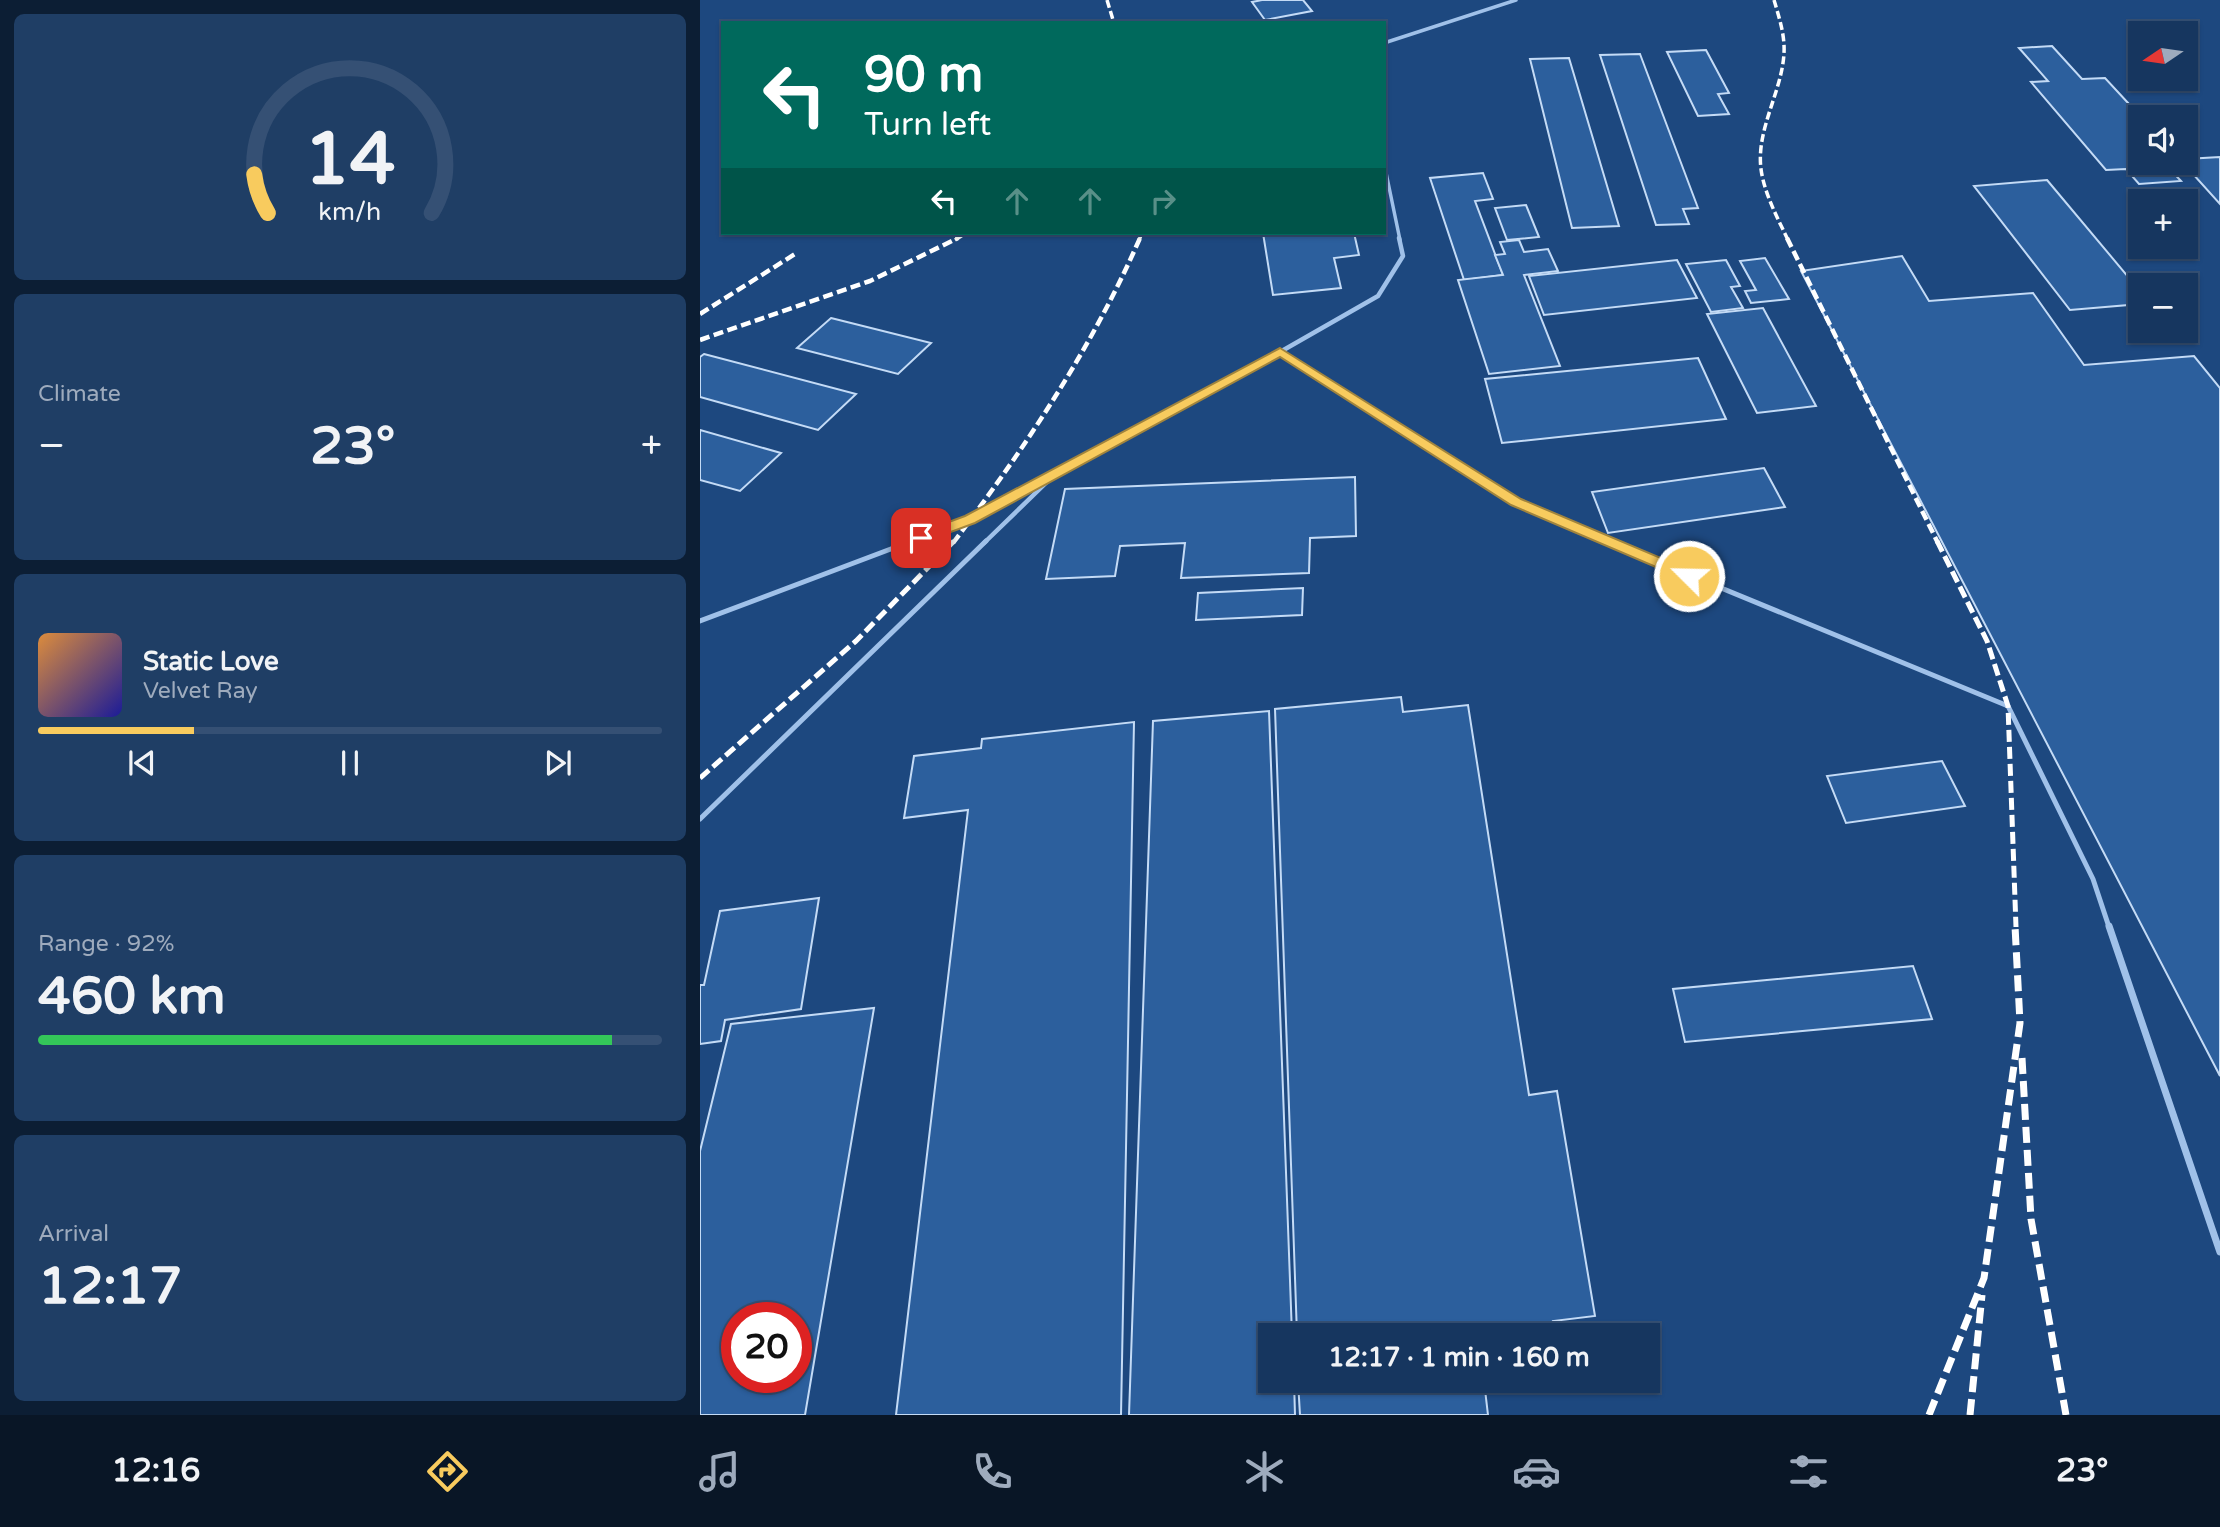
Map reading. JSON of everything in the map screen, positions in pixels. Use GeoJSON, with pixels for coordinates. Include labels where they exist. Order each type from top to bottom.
{"type":"FeatureCollection","features":[{"type":"Feature","properties":{"kind":"lane"},"geometry":{"type":"LineString","coordinates":[[1386,42],[1516,0]]}},
{"type":"Feature","properties":{"kind":"lane"},"geometry":{"type":"LineString","coordinates":[[700,621],[970,520],[1378,296],[1403,256],[1386,173]]}},
{"type":"Feature","properties":{"kind":"lane"},"geometry":{"type":"LineString","coordinates":[[1280,352],[1516,502],[1739,597],[2008,706],[2093,879],[2220,1252]]}},
{"type":"Feature","properties":{"kind":"lane"},"geometry":{"type":"LineString","coordinates":[[700,819],[1056,473]]}},
{"type":"Feature","properties":{"kind":"building"},"geometry":{"type":"Polygon","coordinates":[[[1303,0],[1312,11],[1265,20],[1252,2],[1303,0]]]}},
{"type":"Feature","properties":{"kind":"building"},"geometry":{"type":"Polygon","coordinates":[[[2052,46],[2082,79],[2105,78],[2130,105],[2128,171],[2126,169],[2106,170],[2031,82],[2048,81],[2019,48],[2052,46]]]}},
{"type":"Feature","properties":{"kind":"building"},"geometry":{"type":"Polygon","coordinates":[[[1706,50],[1729,93],[1718,94],[1729,114],[1698,116],[1667,52],[1706,50]]]}},
{"type":"Feature","properties":{"kind":"building"},"geometry":{"type":"Polygon","coordinates":[[[1640,54],[1698,208],[1683,209],[1689,224],[1656,225],[1600,55],[1640,54]]]}},
{"type":"Feature","properties":{"kind":"building"},"geometry":{"type":"Polygon","coordinates":[[[1569,58],[1619,226],[1572,228],[1530,59],[1569,58]]]}},
{"type":"Feature","properties":{"kind":"building"},"geometry":{"type":"Polygon","coordinates":[[[2220,157],[2220,204],[2194,175],[2198,175],[2198,158],[2220,157]]]}},
{"type":"Feature","properties":{"kind":"building"},"geometry":{"type":"Polygon","coordinates":[[[1483,173],[1493,199],[1475,201],[1503,275],[1464,280],[1430,178],[1483,173]]]}},
{"type":"Feature","properties":{"kind":"building"},"geometry":{"type":"Polygon","coordinates":[[[2131,175],[2175,175],[2181,181],[2139,184],[2131,175]]]}},
{"type":"Feature","properties":{"kind":"building"},"geometry":{"type":"Polygon","coordinates":[[[2047,180],[2128,277],[2128,305],[2070,310],[1974,186],[2047,180]]]}},
{"type":"Feature","properties":{"kind":"building"},"geometry":{"type":"Polygon","coordinates":[[[1526,205],[1539,237],[1507,240],[1495,208],[1526,205]]]}},
{"type":"Feature","properties":{"kind":"building"},"geometry":{"type":"Polygon","coordinates":[[[1263,235],[1354,235],[1359,255],[1334,258],[1341,288],[1273,295],[1263,235]]]}},
{"type":"Feature","properties":{"kind":"building"},"geometry":{"type":"Polygon","coordinates":[[[1519,240],[1524,252],[1548,249],[1558,271],[1524,275],[1560,366],[1489,374],[1458,280],[1503,275],[1495,255],[1505,254],[1500,242],[1519,240]]]}},
{"type":"Feature","properties":{"kind":"building"},"geometry":{"type":"Polygon","coordinates":[[[1902,256],[1929,301],[2033,293],[2084,365],[2194,356],[2220,388],[2220,1076],[1801,271],[1902,256]]]}},
{"type":"Feature","properties":{"kind":"building"},"geometry":{"type":"Polygon","coordinates":[[[1765,258],[1789,299],[1751,303],[1745,291],[1756,290],[1740,261],[1765,258]]]}},
{"type":"Feature","properties":{"kind":"building"},"geometry":{"type":"Polygon","coordinates":[[[1677,260],[1697,298],[1544,315],[1529,276],[1677,260]]]}},
{"type":"Feature","properties":{"kind":"building"},"geometry":{"type":"Polygon","coordinates":[[[1726,260],[1740,286],[1731,287],[1743,308],[1711,312],[1686,264],[1726,260]]]}},
{"type":"Feature","properties":{"kind":"building"},"geometry":{"type":"Polygon","coordinates":[[[1763,308],[1816,406],[1757,413],[1707,314],[1763,308]]]}},
{"type":"Feature","properties":{"kind":"building"},"geometry":{"type":"Polygon","coordinates":[[[831,318],[931,343],[898,374],[797,348],[831,318]]]}},
{"type":"Feature","properties":{"kind":"building"},"geometry":{"type":"Polygon","coordinates":[[[704,354],[856,394],[818,430],[700,397],[700,357],[704,354]]]}},
{"type":"Feature","properties":{"kind":"building"},"geometry":{"type":"Polygon","coordinates":[[[1698,358],[1726,419],[1502,443],[1485,379],[1698,358]]]}},
{"type":"Feature","properties":{"kind":"building"},"geometry":{"type":"Polygon","coordinates":[[[700,430],[781,453],[740,491],[700,480],[700,430]]]}},
{"type":"Feature","properties":{"kind":"building"},"geometry":{"type":"Polygon","coordinates":[[[1764,468],[1785,507],[1608,533],[1592,492],[1764,468]]]}},
{"type":"Feature","properties":{"kind":"building"},"geometry":{"type":"Polygon","coordinates":[[[1355,477],[1356,536],[1310,538],[1309,573],[1181,578],[1185,543],[1120,546],[1115,576],[1046,579],[1065,489],[1355,477]]]}},
{"type":"Feature","properties":{"kind":"building"},"geometry":{"type":"Polygon","coordinates":[[[1303,588],[1302,615],[1196,620],[1198,593],[1303,588]]]}},
{"type":"Feature","properties":{"kind":"building"},"geometry":{"type":"Polygon","coordinates":[[[1401,697],[1403,712],[1468,705],[1529,1095],[1557,1091],[1595,1316],[1553,1323],[1297,1323],[1275,709],[1401,697]]]}},
{"type":"Feature","properties":{"kind":"building"},"geometry":{"type":"Polygon","coordinates":[[[1269,711],[1292,1323],[1258,1323],[1258,1393],[1294,1393],[1295,1415],[1129,1415],[1153,721],[1269,711]]]}},
{"type":"Feature","properties":{"kind":"building"},"geometry":{"type":"Polygon","coordinates":[[[1134,722],[1121,1415],[896,1415],[968,810],[904,818],[914,756],[981,748],[982,739],[1134,722]]]}},
{"type":"Feature","properties":{"kind":"building"},"geometry":{"type":"Polygon","coordinates":[[[1942,761],[1965,806],[1846,823],[1827,776],[1942,761]]]}},
{"type":"Feature","properties":{"kind":"building"},"geometry":{"type":"Polygon","coordinates":[[[819,898],[801,1009],[725,1020],[721,1041],[700,1044],[700,985],[704,985],[720,911],[819,898]]]}},
{"type":"Feature","properties":{"kind":"building"},"geometry":{"type":"Polygon","coordinates":[[[1913,966],[1932,1019],[1685,1042],[1673,989],[1913,966]]]}},
{"type":"Feature","properties":{"kind":"building"},"geometry":{"type":"Polygon","coordinates":[[[874,1008],[812,1374],[812,1302],[721,1302],[721,1393],[809,1393],[805,1415],[700,1415],[700,1151],[731,1024],[874,1008]]]}},
{"type":"Feature","properties":{"kind":"building"},"geometry":{"type":"Polygon","coordinates":[[[1299,1393],[1485,1393],[1488,1415],[1300,1415],[1299,1393]]]}},
{"type":"Feature","properties":{"kind":"railway"},"geometry":{"type":"LineString","coordinates":[[1107,0],[1113,21]]}},
{"type":"Feature","properties":{"kind":"railway"},"geometry":{"type":"LineString","coordinates":[[1774,0],[1783,33],[1784,53],[1760,154],[1768,196],[1788,240]]}},
{"type":"Feature","properties":{"kind":"railway"},"geometry":{"type":"LineString","coordinates":[[955,240],[963,235]]}},
{"type":"Feature","properties":{"kind":"railway"},"geometry":{"type":"LineString","coordinates":[[1139,240],[1141,235]]}},
{"type":"Feature","properties":{"kind":"railway"},"geometry":{"type":"LineString","coordinates":[[700,340],[870,281],[958,238]]}},
{"type":"Feature","properties":{"kind":"railway"},"geometry":{"type":"LineString","coordinates":[[953,543],[1056,396],[1101,319],[1140,238]]}},
{"type":"Feature","properties":{"kind":"railway"},"geometry":{"type":"LineString","coordinates":[[1787,238],[1938,543]]}},
{"type":"Feature","properties":{"kind":"railway"},"geometry":{"type":"LineString","coordinates":[[700,314],[795,254]]}},
{"type":"Feature","properties":{"kind":"railway"},"geometry":{"type":"LineString","coordinates":[[700,778],[856,641],[954,541]]}},
{"type":"Feature","properties":{"kind":"railway"},"geometry":{"type":"LineString","coordinates":[[1938,543],[1987,641],[2008,706],[2016,927]]}},
{"type":"Feature","properties":{"kind":"railway"},"geometry":{"type":"LineString","coordinates":[[1929,1415],[1984,1278],[2020,1023],[2015,926]]}},
{"type":"Feature","properties":{"kind":"railway"},"geometry":{"type":"LineString","coordinates":[[2022,1058],[2031,1219],[2066,1415]]}},
{"type":"Feature","properties":{"kind":"railway"},"geometry":{"type":"LineString","coordinates":[[1970,1415],[1982,1295]]}},
{"type":"Feature","properties":{"kind":"route"},"geometry":{"type":"LineString","coordinates":[[921,538],[970,520],[1280,352],[1516,502],[1689,576]]}}]}
